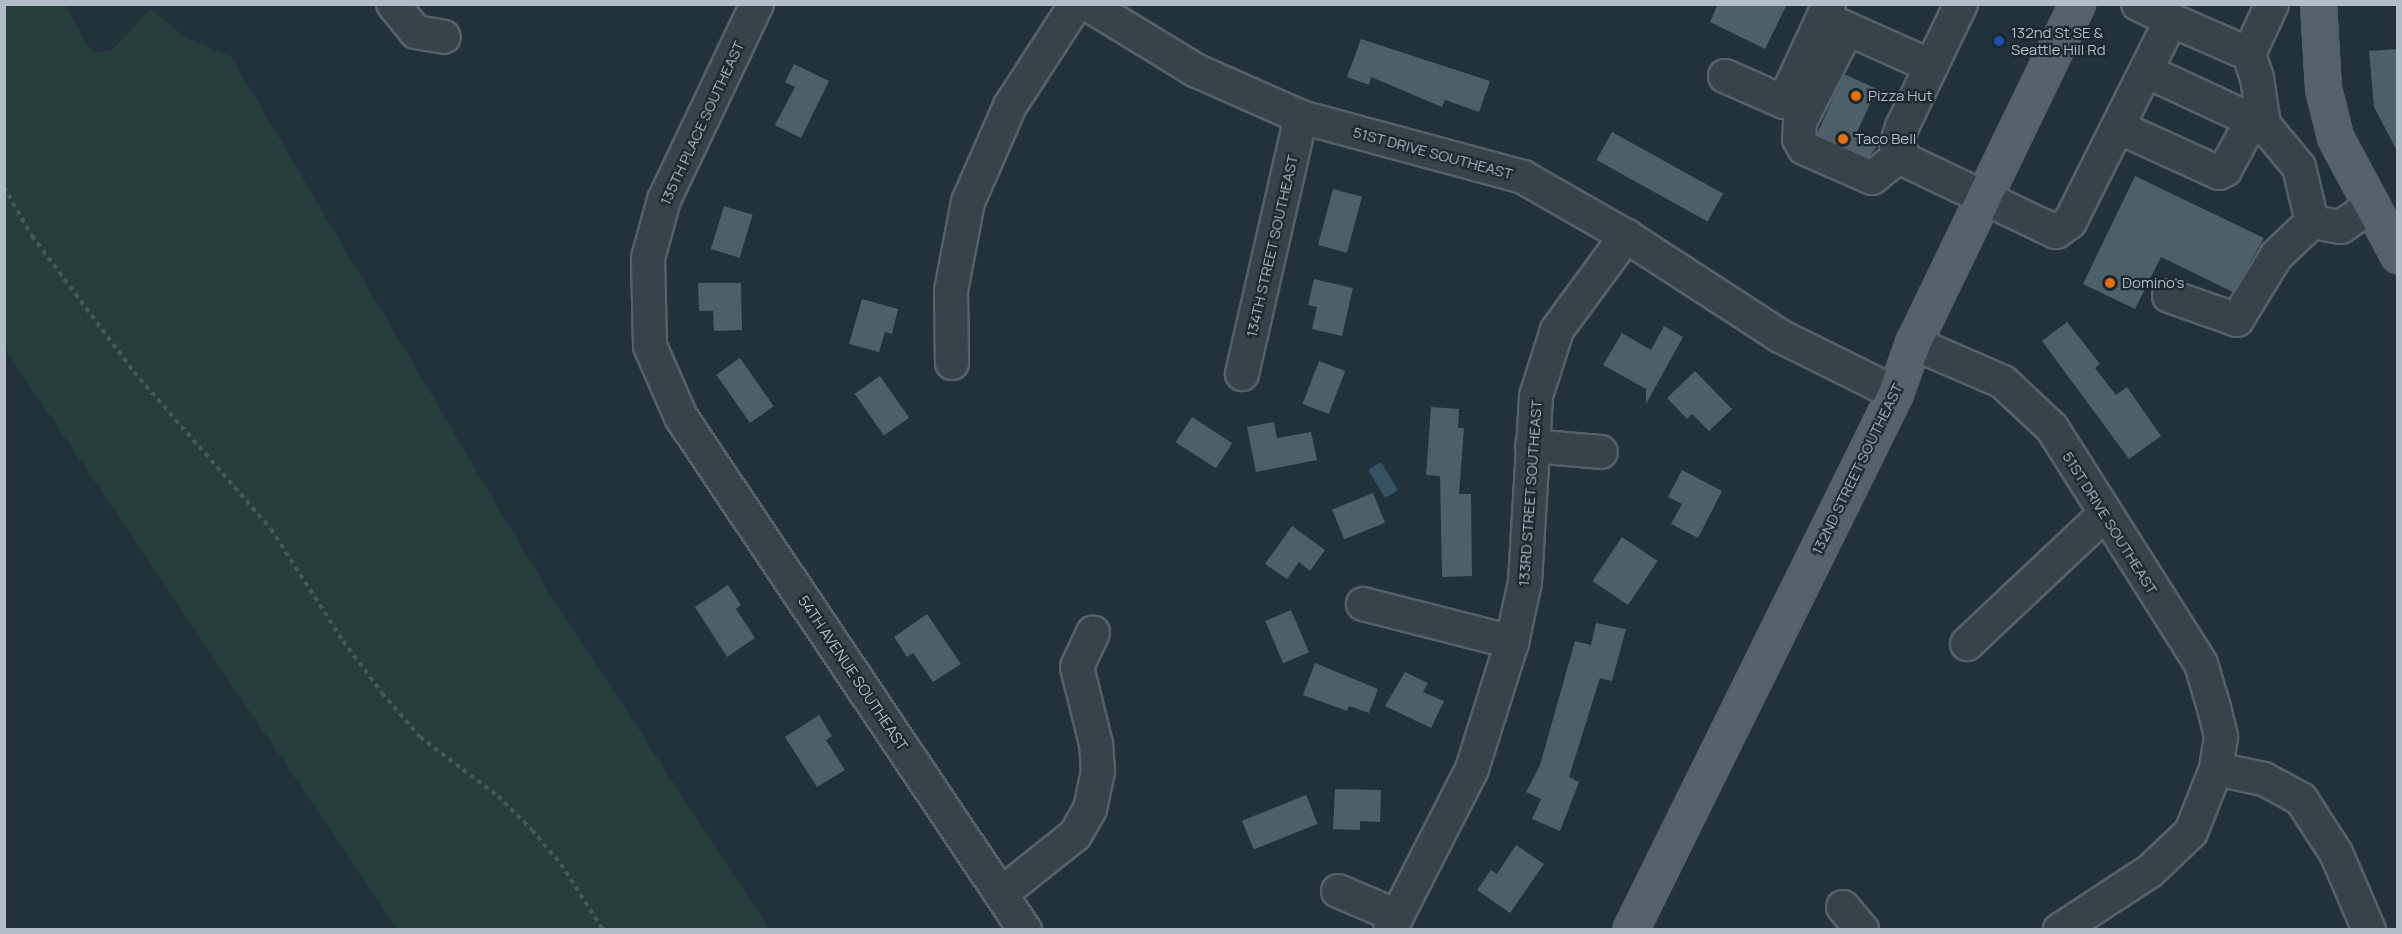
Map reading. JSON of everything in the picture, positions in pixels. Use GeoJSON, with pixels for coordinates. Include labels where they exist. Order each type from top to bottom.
{"type":"FeatureCollection","features":[{"type":"Feature","properties":{"kind":"main road","name":"132ND STREET SOUTHEAST"},"geometry":{"type":"LineString","coordinates":[[1630,930],[1895,393],[1913,343],[2077,4]]}},
{"type":"Feature","properties":{"kind":"main road"},"geometry":{"type":"LineString","coordinates":[[2318,4],[2323,88],[2335,137],[2397,255]]}},
{"type":"Feature","properties":{"kind":"street"},"geometry":{"type":"LineString","coordinates":[[393,4],[416,32],[444,37]]}},
{"type":"Feature","properties":{"kind":"street","name":"135TH PLACE SOUTHEAST"},"geometry":{"type":"LineString","coordinates":[[681,417],[650,346],[648,258],[664,200],[757,4]]}},
{"type":"Feature","properties":{"kind":"street"},"geometry":{"type":"LineString","coordinates":[[952,363],[951,291],[968,202],[1010,106],[1076,4]]}},
{"type":"Feature","properties":{"kind":"street","name":"51ST DRIVE SOUTHEAST"},"geometry":{"type":"LineString","coordinates":[[1087,4],[1195,70],[1301,117],[1523,177],[1626,236],[1780,336],[1895,393]]}},
{"type":"Feature","properties":{"kind":"street"},"geometry":{"type":"LineString","coordinates":[[1961,4],[1902,127],[1896,145],[1907,161],[2055,232],[2070,222],[2146,71],[2153,9],[2249,54],[2258,78],[2257,124],[2225,170],[2219,173],[2118,127]]}},
{"type":"Feature","properties":{"kind":"street"},"geometry":{"type":"LineString","coordinates":[[2249,54],[2272,4]]}},
{"type":"Feature","properties":{"kind":"street"},"geometry":{"type":"LineString","coordinates":[[1833,17],[1932,66]]}},
{"type":"Feature","properties":{"kind":"street"},"geometry":{"type":"LineString","coordinates":[[1725,76],[1784,102],[1833,17]]}},
{"type":"Feature","properties":{"kind":"street"},"geometry":{"type":"LineString","coordinates":[[1833,17],[1800,122],[1799,139],[1804,148],[1872,178],[1902,154]]}},
{"type":"Feature","properties":{"kind":"street"},"geometry":{"type":"LineString","coordinates":[[2146,71],[2257,124],[2299,167],[2312,222]]}},
{"type":"Feature","properties":{"kind":"street","name":"134TH STREET SOUTHEAST"},"geometry":{"type":"LineString","coordinates":[[1242,374],[1301,117]]}},
{"type":"Feature","properties":{"kind":"street"},"geometry":{"type":"LineString","coordinates":[[2312,222],[2341,227],[2371,206]]}},
{"type":"Feature","properties":{"kind":"street"},"geometry":{"type":"LineString","coordinates":[[2169,296],[2237,320],[2276,256],[2312,222]]}},
{"type":"Feature","properties":{"kind":"street","name":"133RD STREET SOUTHEAST"},"geometry":{"type":"LineString","coordinates":[[1394,923],[1472,769],[1512,642],[1525,582],[1536,396],[1557,330],[1626,236]]}},
{"type":"Feature","properties":{"kind":"street","name":"51ST DRIVE SOUTHEAST"},"geometry":{"type":"LineString","coordinates":[[1913,343],[2003,382],[2052,428],[2104,515],[2200,664],[2221,737],[2216,770],[2191,832],[2150,871],[2060,930]]}},
{"type":"Feature","properties":{"kind":"street","name":"54TH AVENUE SOUTHEAST"},"geometry":{"type":"LineString","coordinates":[[681,417],[1025,930]]}},
{"type":"Feature","properties":{"kind":"street"},"geometry":{"type":"LineString","coordinates":[[1532,446],[1601,452]]}},
{"type":"Feature","properties":{"kind":"street"},"geometry":{"type":"LineString","coordinates":[[1967,644],[2104,515]]}},
{"type":"Feature","properties":{"kind":"street"},"geometry":{"type":"LineString","coordinates":[[1363,604],[1512,642]]}},
{"type":"Feature","properties":{"kind":"street"},"geometry":{"type":"LineString","coordinates":[[1001,894],[1075,835],[1090,808],[1098,771],[1096,744],[1077,667],[1093,632]]}},
{"type":"Feature","properties":{"kind":"street"},"geometry":{"type":"LineString","coordinates":[[2216,770],[2264,779],[2301,798],[2336,853],[2369,930]]}},
{"type":"Feature","properties":{"kind":"street"},"geometry":{"type":"LineString","coordinates":[[1338,891],[1394,923]]}},
{"type":"Feature","properties":{"kind":"path"},"geometry":{"type":"LineString","coordinates":[[4,187],[33,236],[134,372],[271,529],[343,641],[382,693],[420,737],[498,796],[532,830],[561,864],[603,930]]}},
{"type":"Feature","properties":{"kind":"green space"},"geometry":{"type":"Polygon","coordinates":[[[4,5],[65,5],[92,52],[111,51],[151,9],[183,36],[231,57],[545,586],[769,929],[397,929],[5,349],[4,5]]]}},
{"type":"Feature","properties":{"kind":"water"},"geometry":{"type":"Polygon","coordinates":[[[1381,462],[1398,490],[1385,498],[1368,470],[1381,462]]]}},
{"type":"Feature","properties":{"kind":"building"},"geometry":{"type":"Polygon","coordinates":[[[1718,4],[1787,4],[1765,49],[1710,22],[1718,4]]]}},
{"type":"Feature","properties":{"kind":"building"},"geometry":{"type":"Polygon","coordinates":[[[1361,39],[1490,81],[1479,112],[1445,100],[1442,107],[1371,77],[1369,85],[1347,77],[1361,39]]]}},
{"type":"Feature","properties":{"kind":"building"},"geometry":{"type":"Polygon","coordinates":[[[2397,49],[2397,151],[2374,107],[2369,51],[2397,49]]]}},
{"type":"Feature","properties":{"kind":"building"},"geometry":{"type":"Polygon","coordinates":[[[794,64],[829,81],[801,138],[775,125],[795,87],[785,82],[794,64]]]}},
{"type":"Feature","properties":{"kind":"building"},"geometry":{"type":"Polygon","coordinates":[[[1844,74],[1877,89],[1856,134],[1878,145],[1869,157],[1817,134],[1844,74]]]}},
{"type":"Feature","properties":{"kind":"building"},"geometry":{"type":"Polygon","coordinates":[[[1612,132],[1723,194],[1708,222],[1596,160],[1612,132]]]}},
{"type":"Feature","properties":{"kind":"building"},"geometry":{"type":"Polygon","coordinates":[[[2135,176],[2264,238],[2233,292],[2161,257],[2135,309],[2083,284],[2135,176]]]}},
{"type":"Feature","properties":{"kind":"building"},"geometry":{"type":"Polygon","coordinates":[[[1333,189],[1362,197],[1347,253],[1318,245],[1333,189]]]}},
{"type":"Feature","properties":{"kind":"building"},"geometry":{"type":"Polygon","coordinates":[[[724,206],[753,215],[740,258],[711,249],[724,206]]]}},
{"type":"Feature","properties":{"kind":"building"},"geometry":{"type":"Polygon","coordinates":[[[1314,279],[1353,288],[1342,336],[1312,329],[1317,307],[1308,305],[1314,279]]]}},
{"type":"Feature","properties":{"kind":"building"},"geometry":{"type":"Polygon","coordinates":[[[698,283],[741,283],[742,330],[714,331],[713,311],[699,311],[698,283]]]}},
{"type":"Feature","properties":{"kind":"building"},"geometry":{"type":"Polygon","coordinates":[[[862,299],[898,309],[892,334],[885,332],[879,352],[849,344],[862,299]]]}},
{"type":"Feature","properties":{"kind":"building"},"geometry":{"type":"Polygon","coordinates":[[[2067,322],[2100,364],[2095,368],[2116,395],[2127,387],[2161,436],[2129,459],[2042,341],[2067,322]]]}},
{"type":"Feature","properties":{"kind":"building"},"geometry":{"type":"Polygon","coordinates":[[[1664,326],[1683,337],[1646,404],[1646,389],[1603,365],[1622,333],[1651,350],[1664,326]]]}},
{"type":"Feature","properties":{"kind":"building"},"geometry":{"type":"Polygon","coordinates":[[[740,358],[774,406],[750,423],[716,375],[740,358]]]}},
{"type":"Feature","properties":{"kind":"building"},"geometry":{"type":"Polygon","coordinates":[[[1319,361],[1345,371],[1329,414],[1303,404],[1319,361]]]}},
{"type":"Feature","properties":{"kind":"building"},"geometry":{"type":"Polygon","coordinates":[[[1695,371],[1732,409],[1709,431],[1692,414],[1687,419],[1667,398],[1695,371]]]}},
{"type":"Feature","properties":{"kind":"building"},"geometry":{"type":"Polygon","coordinates":[[[880,376],[909,418],[884,436],[855,394],[880,376]]]}},
{"type":"Feature","properties":{"kind":"building"},"geometry":{"type":"Polygon","coordinates":[[[1431,407],[1459,409],[1458,428],[1464,428],[1459,494],[1471,494],[1472,576],[1442,577],[1440,476],[1426,475],[1431,407]]]}},
{"type":"Feature","properties":{"kind":"building"},"geometry":{"type":"Polygon","coordinates":[[[1192,417],[1232,443],[1216,468],[1176,442],[1192,417]]]}},
{"type":"Feature","properties":{"kind":"building"},"geometry":{"type":"Polygon","coordinates":[[[1274,422],[1277,438],[1311,432],[1317,460],[1256,472],[1247,427],[1274,422]]]}},
{"type":"Feature","properties":{"kind":"building"},"geometry":{"type":"Polygon","coordinates":[[[1682,470],[1722,491],[1698,538],[1671,524],[1682,504],[1668,497],[1682,470]]]}},
{"type":"Feature","properties":{"kind":"building"},"geometry":{"type":"Polygon","coordinates":[[[1373,493],[1385,523],[1344,539],[1332,509],[1373,493]]]}},
{"type":"Feature","properties":{"kind":"building"},"geometry":{"type":"Polygon","coordinates":[[[1292,526],[1325,550],[1310,571],[1299,562],[1287,579],[1265,564],[1292,526]]]}},
{"type":"Feature","properties":{"kind":"building"},"geometry":{"type":"Polygon","coordinates":[[[1622,537],[1658,561],[1628,605],[1592,581],[1622,537]]]}},
{"type":"Feature","properties":{"kind":"building"},"geometry":{"type":"Polygon","coordinates":[[[728,585],[741,605],[736,609],[755,638],[727,657],[695,607],[728,585]]]}},
{"type":"Feature","properties":{"kind":"building"},"geometry":{"type":"Polygon","coordinates":[[[1291,610],[1309,652],[1283,663],[1265,621],[1291,610]]]}},
{"type":"Feature","properties":{"kind":"building"},"geometry":{"type":"Polygon","coordinates":[[[927,614],[961,664],[933,682],[913,653],[907,657],[894,637],[927,614]]]}},
{"type":"Feature","properties":{"kind":"building"},"geometry":{"type":"Polygon","coordinates":[[[1596,623],[1626,629],[1612,681],[1600,678],[1569,777],[1579,782],[1560,831],[1532,819],[1541,799],[1526,792],[1540,765],[1575,641],[1591,645],[1596,623]]]}},
{"type":"Feature","properties":{"kind":"building"},"geometry":{"type":"Polygon","coordinates":[[[1315,663],[1378,689],[1369,713],[1349,706],[1347,711],[1303,695],[1315,663]]]}},
{"type":"Feature","properties":{"kind":"building"},"geometry":{"type":"Polygon","coordinates":[[[1405,672],[1428,683],[1423,692],[1444,701],[1431,728],[1385,706],[1405,672]]]}},
{"type":"Feature","properties":{"kind":"building"},"geometry":{"type":"Polygon","coordinates":[[[819,715],[832,736],[826,740],[845,770],[817,787],[785,737],[819,715]]]}},
{"type":"Feature","properties":{"kind":"building"},"geometry":{"type":"Polygon","coordinates":[[[1335,789],[1381,790],[1380,822],[1360,821],[1360,830],[1333,829],[1335,789]]]}},
{"type":"Feature","properties":{"kind":"building"},"geometry":{"type":"Polygon","coordinates":[[[1306,795],[1318,824],[1254,850],[1242,821],[1306,795]]]}},
{"type":"Feature","properties":{"kind":"building"},"geometry":{"type":"Polygon","coordinates":[[[1516,845],[1544,864],[1510,913],[1477,890],[1491,870],[1497,874],[1516,845]]]}},
{"type":"Feature","properties":{"kind":"place","name":"132nd St SE & Seattle Hill Rd"},"geometry":{"type":"Point","coordinates":[1999,41]}},
{"type":"Feature","properties":{"kind":"place","name":"Pizza Hut"},"geometry":{"type":"Point","coordinates":[1856,96]}},
{"type":"Feature","properties":{"kind":"place","name":"Taco Bell"},"geometry":{"type":"Point","coordinates":[1843,139]}},
{"type":"Feature","properties":{"kind":"place","name":"Domino's"},"geometry":{"type":"Point","coordinates":[2110,283]}}]}
